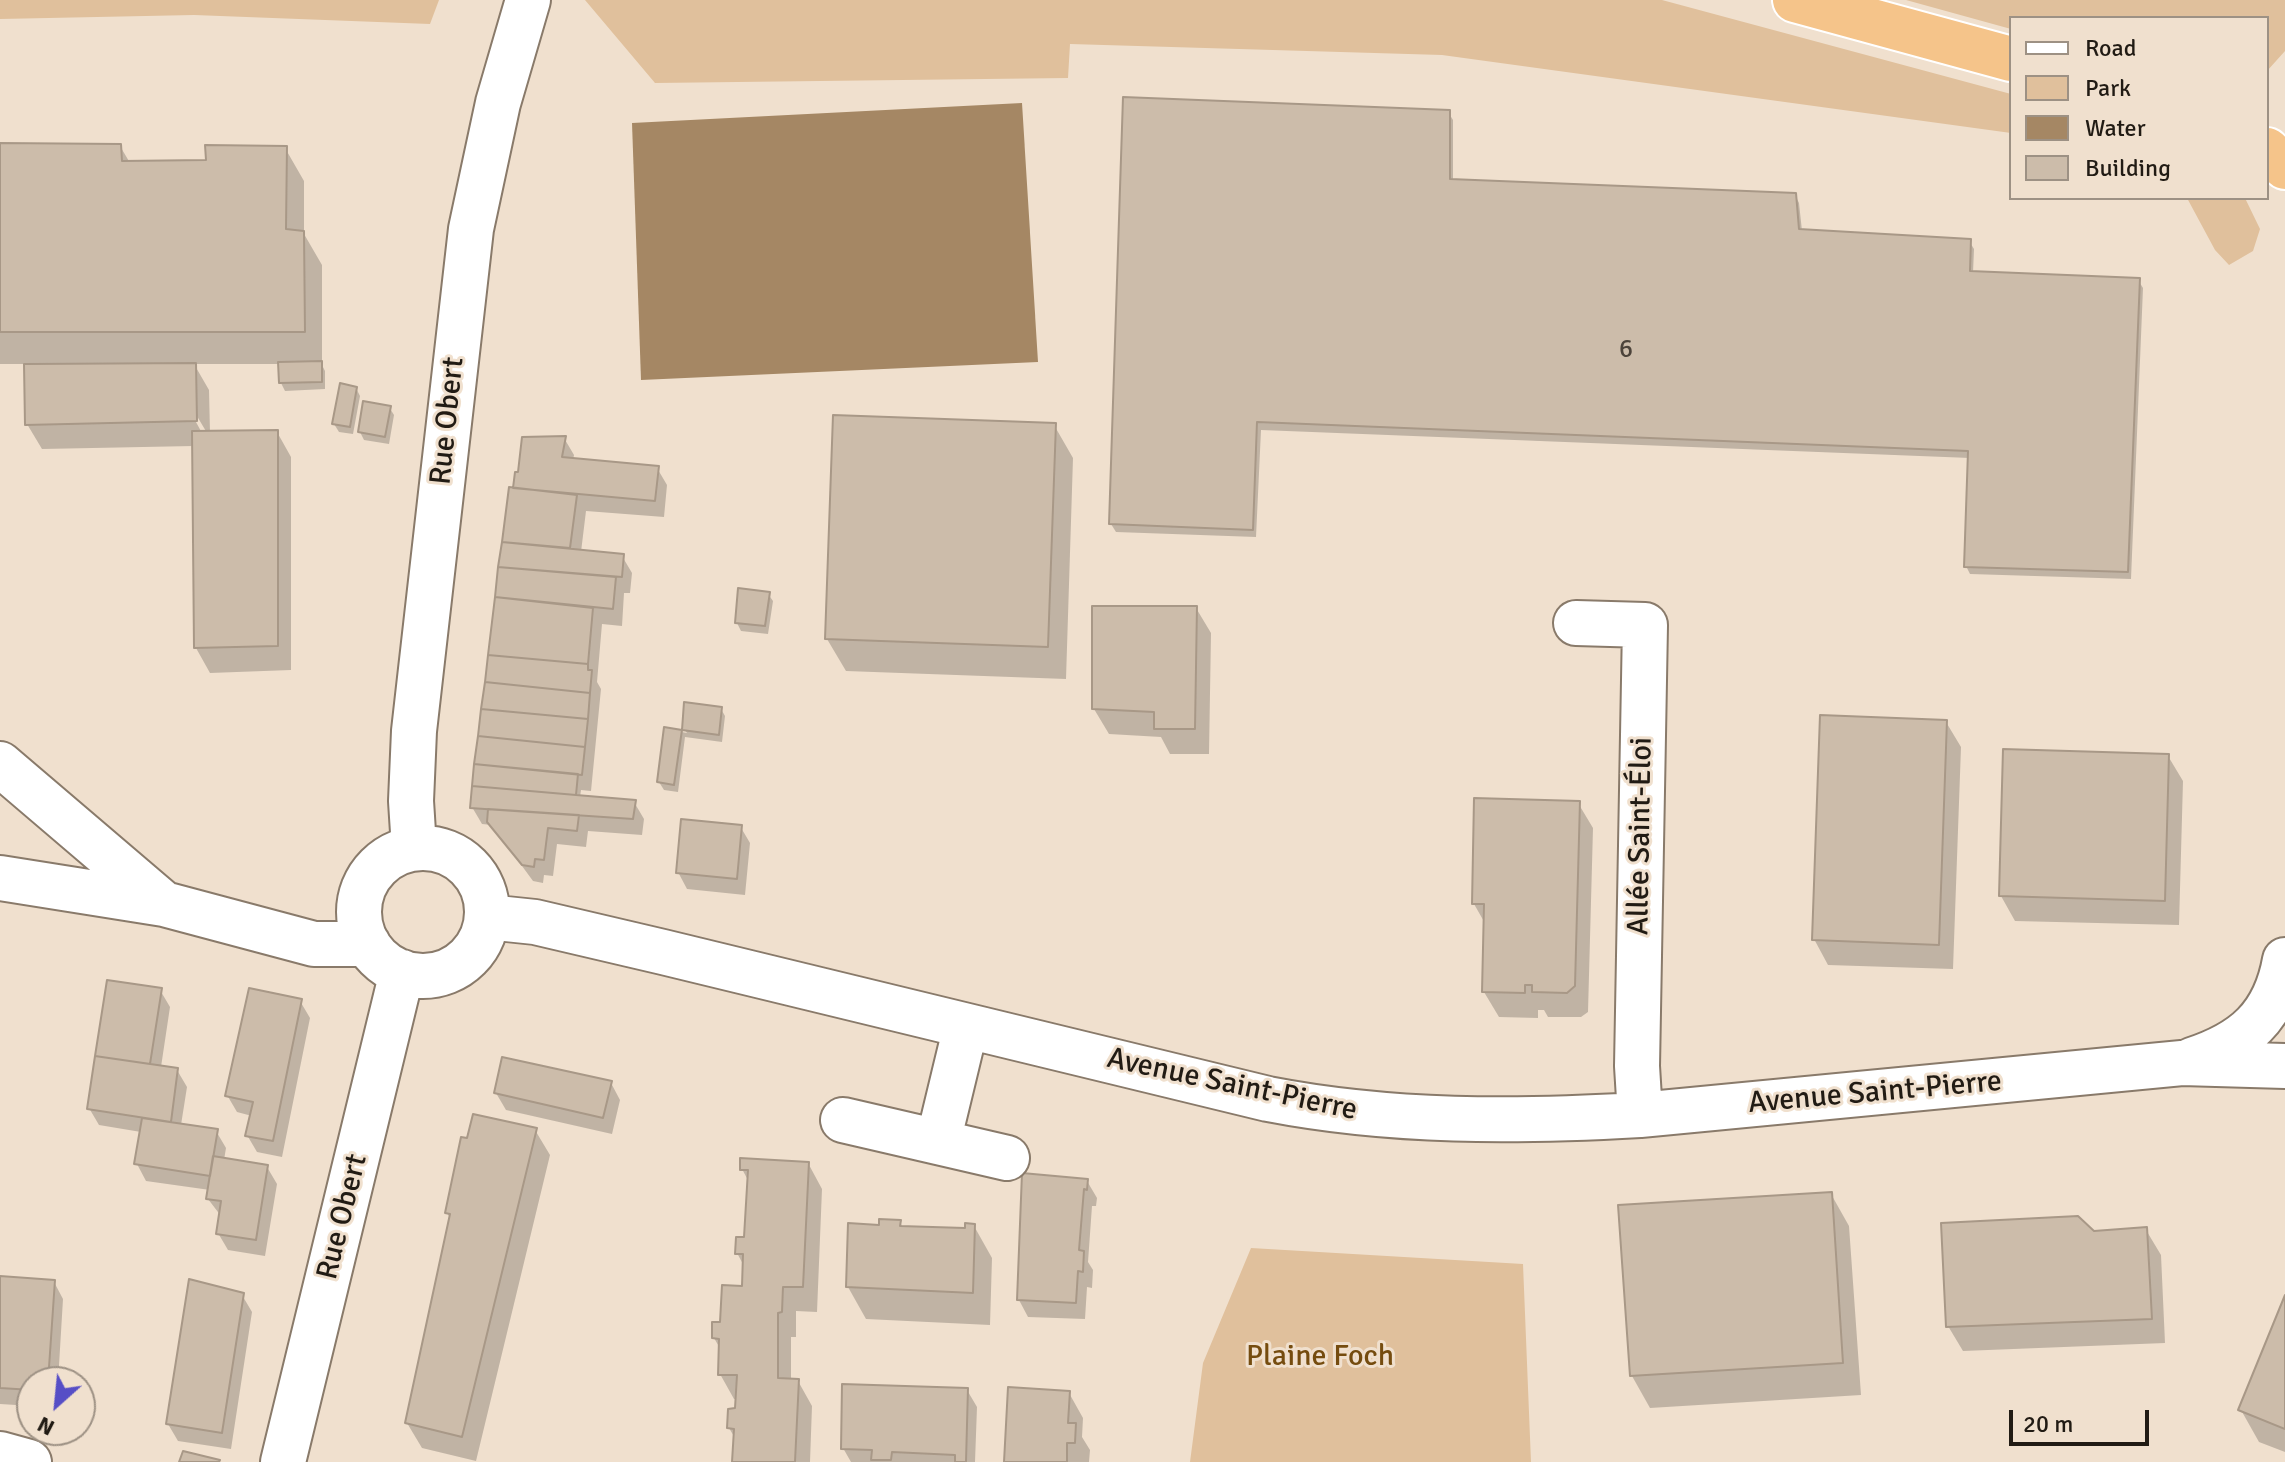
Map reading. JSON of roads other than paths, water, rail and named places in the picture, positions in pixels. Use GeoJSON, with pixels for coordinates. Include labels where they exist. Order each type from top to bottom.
{"type":"FeatureCollection","features":[{"type":"Feature","properties":{"kind":"highway"},"geometry":{"type":"LineString","coordinates":[[1795,0],[2009,58]]}},
{"type":"Feature","properties":{"kind":"highway"},"geometry":{"type":"LineString","coordinates":[[2269,152],[2285,167]]}},
{"type":"Feature","properties":{"kind":"street","name":"Rue Obert"},"geometry":{"type":"LineString","coordinates":[[414,848],[411,801],[414,731],[471,229],[498,103],[528,0]]}},
{"type":"Feature","properties":{"kind":"street","name":"Allée Saint-Éloi"},"geometry":{"type":"LineString","coordinates":[[1576,623],[1645,625],[1637,1066],[1640,1115]]}},
{"type":"Feature","properties":{"kind":"street"},"geometry":{"type":"LineString","coordinates":[[0,764],[164,904]]}},
{"type":"Feature","properties":{"kind":"street"},"geometry":{"type":"LineString","coordinates":[[414,848],[437,849],[457,858],[474,874],[484,893],[487,917],[481,939],[458,965],[437,974],[402,972],[382,961],[368,944],[360,922],[363,889],[375,869],[392,855],[414,848]]}},
{"type":"Feature","properties":{"kind":"street"},"geometry":{"type":"LineString","coordinates":[[0,878],[164,904],[314,944],[368,944]]}},
{"type":"Feature","properties":{"kind":"street","name":"Avenue Saint-Pierre"},"geometry":{"type":"LineString","coordinates":[[487,917],[549,925],[1315,1108],[1473,1121],[1640,1115],[2182,1063],[2285,1066]]}},
{"type":"Feature","properties":{"kind":"street","name":"Avenue Saint-Pierre"},"geometry":{"type":"LineString","coordinates":[[2182,1063],[2231,1045],[2254,1027],[2271,1001],[2285,960]]}},
{"type":"Feature","properties":{"kind":"street","name":"Rue Obert"},"geometry":{"type":"LineString","coordinates":[[283,1462],[402,972]]}},
{"type":"Feature","properties":{"kind":"street"},"geometry":{"type":"LineString","coordinates":[[938,1142],[966,1026]]}},
{"type":"Feature","properties":{"kind":"street"},"geometry":{"type":"LineString","coordinates":[[843,1120],[1007,1158]]}},
{"type":"Feature","properties":{"kind":"street"},"geometry":{"type":"LineString","coordinates":[[0,1454],[29,1462]]}},
{"type":"Feature","properties":{"kind":"water"},"geometry":{"type":"Polygon","coordinates":[[[1022,103],[1038,362],[641,380],[632,123],[1022,103]]]}},
{"type":"Feature","properties":{"kind":"park label","name":"Plaine Foch"},"geometry":{"type":"Point","coordinates":[1320,1357]}}]}
